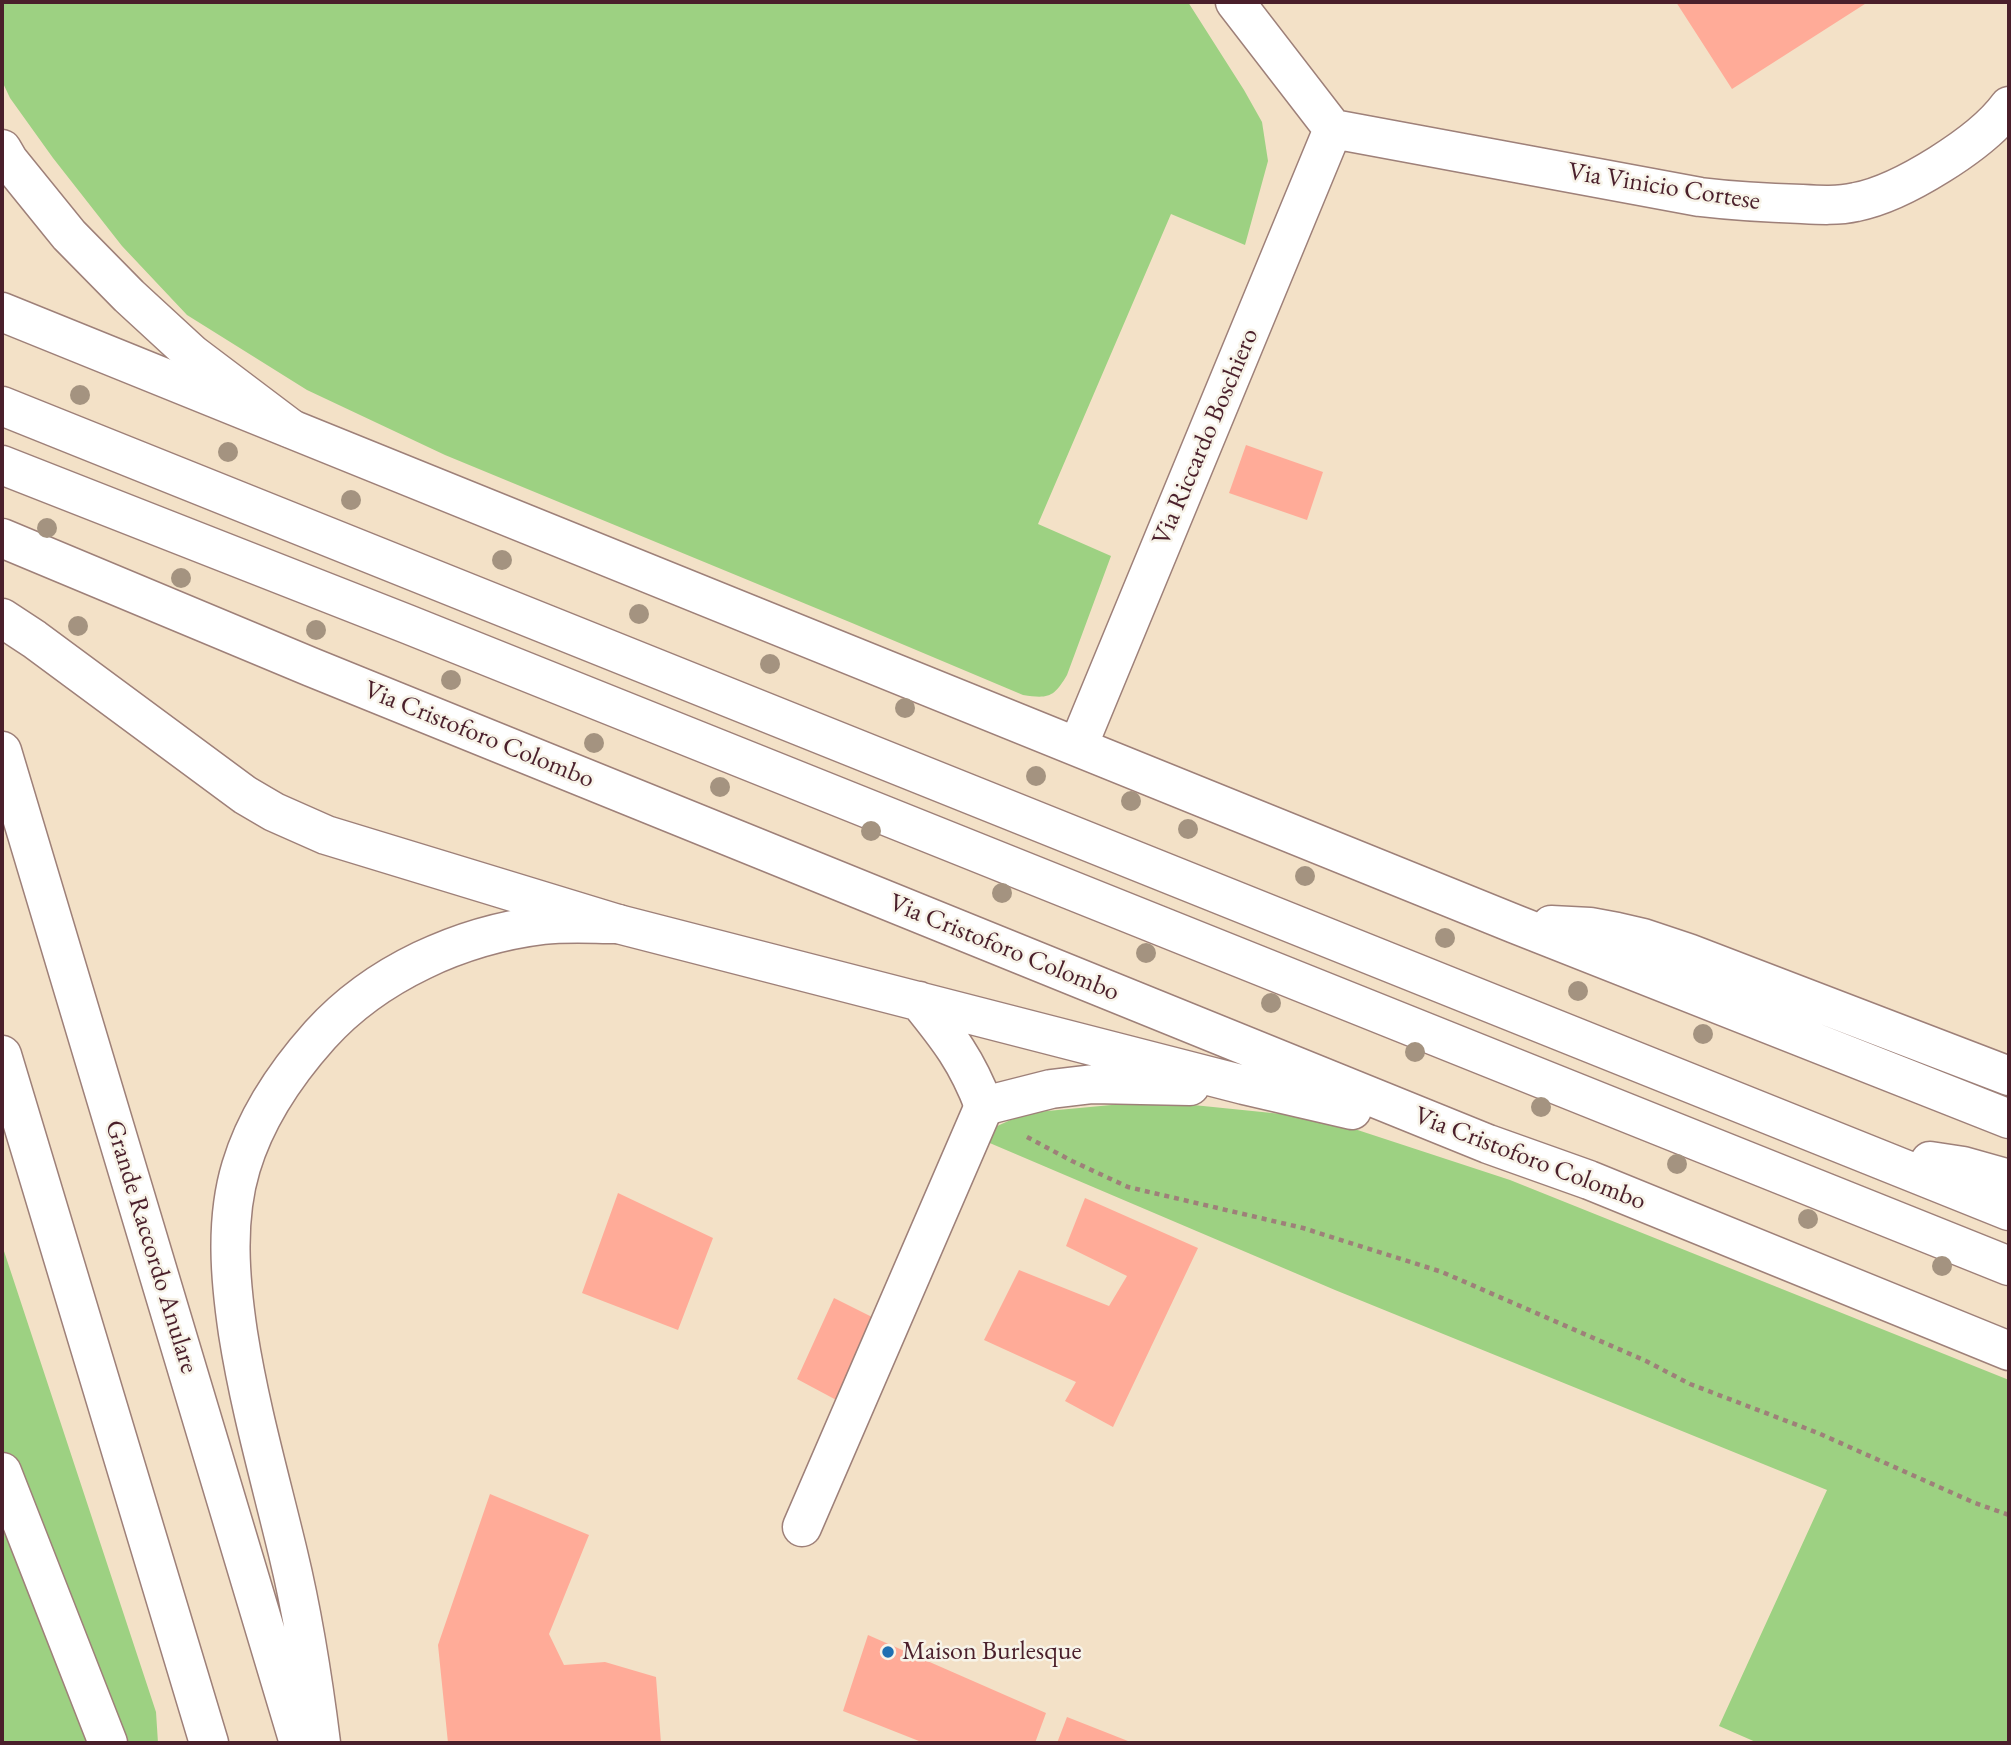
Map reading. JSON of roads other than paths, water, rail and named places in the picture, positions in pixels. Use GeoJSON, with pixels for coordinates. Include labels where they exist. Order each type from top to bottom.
{"type":"FeatureCollection","features":[{"type":"Feature","properties":{"kind":"main road"},"geometry":{"type":"LineString","coordinates":[[1235,2],[1334,129]]}},
{"type":"Feature","properties":{"kind":"main road","name":"Via Vinicio Cortese"},"geometry":{"type":"LineString","coordinates":[[1334,129],[1700,197],[1762,203],[1842,204],[1879,195],[1937,166],[1964,149],[2009,106]]}},
{"type":"Feature","properties":{"kind":"main road","name":"Via Riccardo Boschiero"},"geometry":{"type":"LineString","coordinates":[[1078,746],[1334,129]]}},
{"type":"Feature","properties":{"kind":"main road"},"geometry":{"type":"LineString","coordinates":[[2,149],[69,235],[129,296],[192,354],[290,428]]}},
{"type":"Feature","properties":{"kind":"main road"},"geometry":{"type":"LineString","coordinates":[[2,312],[1515,924],[2009,1119]]}},
{"type":"Feature","properties":{"kind":"main road"},"geometry":{"type":"LineString","coordinates":[[2,407],[2009,1211]]}},
{"type":"Feature","properties":{"kind":"main road"},"geometry":{"type":"LineString","coordinates":[[2,465],[407,624],[2009,1266]]}},
{"type":"Feature","properties":{"kind":"main road","name":"Via Cristoforo Colombo"},"geometry":{"type":"LineString","coordinates":[[2,538],[311,667],[1488,1144],[1589,1180],[2009,1351]]}},
{"type":"Feature","properties":{"kind":"main road"},"geometry":{"type":"LineString","coordinates":[[2,618],[220,778],[274,812],[326,835],[618,923],[1244,1085],[1488,1144]]}},
{"type":"Feature","properties":{"kind":"main road","name":"Grande Raccordo Anulare"},"geometry":{"type":"LineString","coordinates":[[2,751],[299,1743]]}},
{"type":"Feature","properties":{"kind":"main road"},"geometry":{"type":"LineString","coordinates":[[321,1743],[308,1652],[289,1555],[243,1369],[232,1277],[231,1237],[234,1198],[241,1168],[253,1136],[292,1066],[349,1006],[380,984],[457,946],[509,931],[545,925],[618,923]]}},
{"type":"Feature","properties":{"kind":"main road"},"geometry":{"type":"LineString","coordinates":[[1515,924],[1590,927],[1643,938],[2009,1076]]}},
{"type":"Feature","properties":{"kind":"main road"},"geometry":{"type":"LineString","coordinates":[[802,1527],[982,1111],[965,1062],[919,1001]]}},
{"type":"Feature","properties":{"kind":"main road"},"geometry":{"type":"LineString","coordinates":[[2,1055],[209,1743]]}},
{"type":"Feature","properties":{"kind":"main road"},"geometry":{"type":"LineString","coordinates":[[982,1111],[1051,1089],[1093,1084],[1244,1085]]}},
{"type":"Feature","properties":{"kind":"main road"},"geometry":{"type":"LineString","coordinates":[[1878,1158],[1947,1162],[2009,1179]]}},
{"type":"Feature","properties":{"kind":"main road"},"geometry":{"type":"LineString","coordinates":[[2,1472],[108,1743]]}},
{"type":"Feature","properties":{"kind":"place","name":"Maison Burlesque"},"geometry":{"type":"Point","coordinates":[888,1652]}}]}
